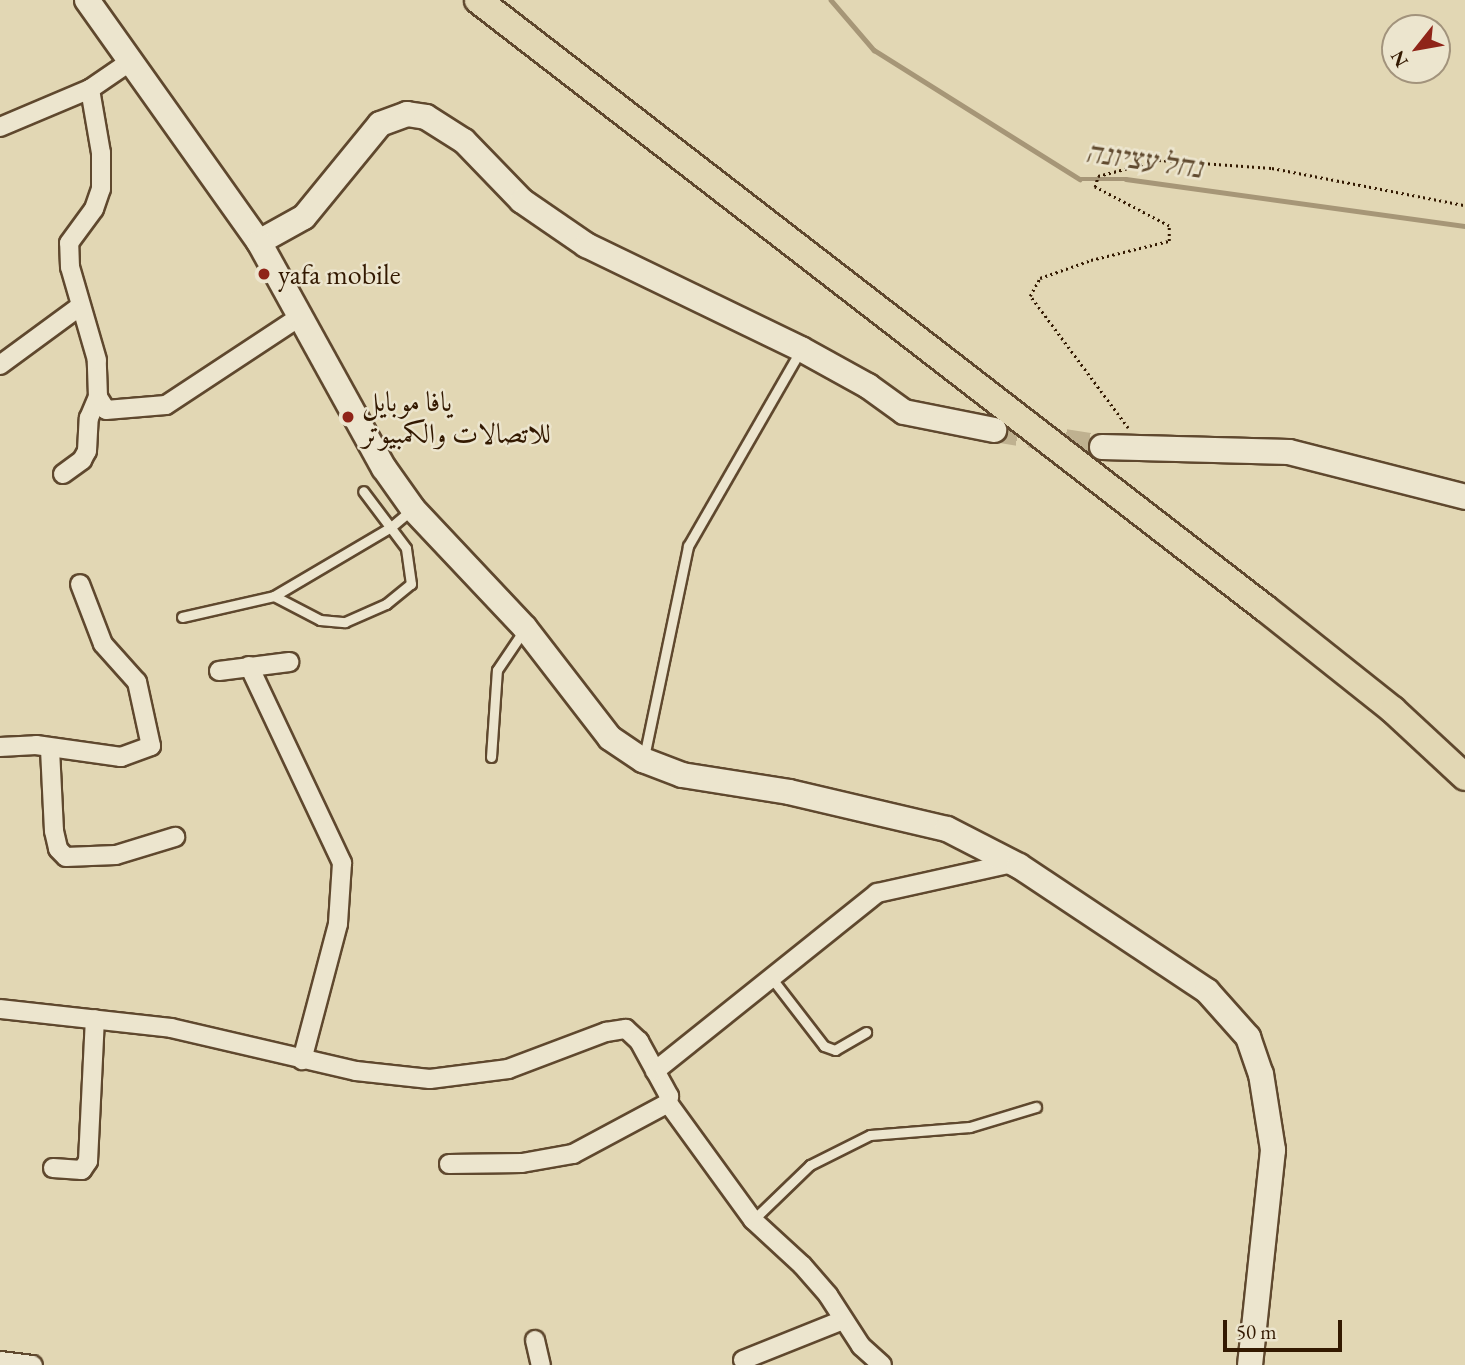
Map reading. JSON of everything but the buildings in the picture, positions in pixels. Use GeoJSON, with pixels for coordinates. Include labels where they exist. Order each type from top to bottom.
{"type":"FeatureCollection","features":[{"type":"Feature","properties":{"kind":"main road"},"geometry":{"type":"LineString","coordinates":[[87,0],[128,63],[259,242],[298,318],[413,509],[525,628],[610,738],[643,760],[682,775],[789,792],[947,829],[1012,863],[1207,991],[1248,1037],[1261,1074],[1273,1150],[1250,1365]]}},
{"type":"Feature","properties":{"kind":"main road"},"geometry":{"type":"LineString","coordinates":[[478,0],[1266,609],[1393,710],[1465,776]]}},
{"type":"Feature","properties":{"kind":"main road"},"geometry":{"type":"LineString","coordinates":[[259,242],[304,217],[380,124],[407,114],[417,116],[464,141],[522,201],[586,245],[801,349],[869,386],[904,412],[994,430]]}},
{"type":"Feature","properties":{"kind":"main road"},"geometry":{"type":"LineString","coordinates":[[1102,447],[1289,452],[1465,497]]}},
{"type":"Feature","properties":{"kind":"street"},"geometry":{"type":"LineString","coordinates":[[0,127],[90,89],[128,63]]}},
{"type":"Feature","properties":{"kind":"street"},"geometry":{"type":"LineString","coordinates":[[63,474],[82,460],[87,451],[89,418],[98,397],[97,360],[79,307],[69,243],[94,209],[101,189],[101,153],[90,89]]}},
{"type":"Feature","properties":{"kind":"street"},"geometry":{"type":"LineString","coordinates":[[0,365],[79,307]]}},
{"type":"Feature","properties":{"kind":"street"},"geometry":{"type":"LineString","coordinates":[[98,397],[106,410],[166,405],[298,318]]}},
{"type":"Feature","properties":{"kind":"street"},"geometry":{"type":"LineString","coordinates":[[0,747],[24,744],[121,757],[151,746],[137,682],[103,644],[80,584]]}},
{"type":"Feature","properties":{"kind":"street"},"geometry":{"type":"LineString","coordinates":[[219,671],[289,662]]}},
{"type":"Feature","properties":{"kind":"street"},"geometry":{"type":"LineString","coordinates":[[249,666],[342,863],[338,924],[302,1060]]}},
{"type":"Feature","properties":{"kind":"street"},"geometry":{"type":"LineString","coordinates":[[50,749],[54,831],[58,849],[66,857],[116,855],[175,837]]}},
{"type":"Feature","properties":{"kind":"street"},"geometry":{"type":"LineString","coordinates":[[655,1071],[773,980],[877,893],[1012,863]]}},
{"type":"Feature","properties":{"kind":"street"},"geometry":{"type":"LineString","coordinates":[[0,1009],[171,1028],[302,1060],[391,1077],[459,1077],[508,1069],[617,1028],[634,1034],[669,1096],[668,1103],[753,1220],[802,1265],[843,1320],[882,1365]]}},
{"type":"Feature","properties":{"kind":"street"},"geometry":{"type":"LineString","coordinates":[[53,1168],[82,1170],[88,1161],[95,1019]]}},
{"type":"Feature","properties":{"kind":"street"},"geometry":{"type":"LineString","coordinates":[[449,1164],[522,1163],[573,1154],[668,1103]]}},
{"type":"Feature","properties":{"kind":"street"},"geometry":{"type":"LineString","coordinates":[[743,1360],[843,1320]]}},
{"type":"Feature","properties":{"kind":"street"},"geometry":{"type":"LineString","coordinates":[[535,1340],[541,1365]]}},
{"type":"Feature","properties":{"kind":"street"},"geometry":{"type":"LineString","coordinates":[[0,1361],[33,1365]]}},
{"type":"Feature","properties":{"kind":"lane"},"geometry":{"type":"LineString","coordinates":[[643,760],[688,546],[801,349]]}},
{"type":"Feature","properties":{"kind":"lane"},"geometry":{"type":"LineString","coordinates":[[274,596],[330,622],[354,620],[386,604],[411,584],[410,557],[363,491]]}},
{"type":"Feature","properties":{"kind":"lane"},"geometry":{"type":"LineString","coordinates":[[182,617],[274,596],[391,527],[413,509]]}},
{"type":"Feature","properties":{"kind":"lane"},"geometry":{"type":"LineString","coordinates":[[491,757],[497,670],[525,628]]}},
{"type":"Feature","properties":{"kind":"lane"},"geometry":{"type":"LineString","coordinates":[[773,980],[824,1046],[835,1050],[866,1032]]}},
{"type":"Feature","properties":{"kind":"lane"},"geometry":{"type":"LineString","coordinates":[[753,1220],[810,1165],[870,1135],[970,1127],[1036,1107]]}},
{"type":"Feature","properties":{"kind":"path"},"geometry":{"type":"LineString","coordinates":[[1138,450],[1127,425],[1030,296],[1040,278],[1091,260],[1169,241],[1170,226],[1095,187],[1097,176],[1159,160],[1272,168],[1465,205]]}},
{"type":"Feature","properties":{"kind":"waterway","name":"נחל עציונה"},"geometry":{"type":"LineString","coordinates":[[831,0],[874,50],[1080,179],[1126,179],[1465,226]]}},
{"type":"Feature","properties":{"kind":"tunnel"},"geometry":{"type":"LineString","coordinates":[[994,430],[1102,447]]}},
{"type":"Feature","properties":{"kind":"place","name":"yafa mobile"},"geometry":{"type":"Point","coordinates":[264,274]}},
{"type":"Feature","properties":{"kind":"place","name":"يافا موبايل للاتصالات والكمبيوتر"},"geometry":{"type":"Point","coordinates":[348,417]}}]}
